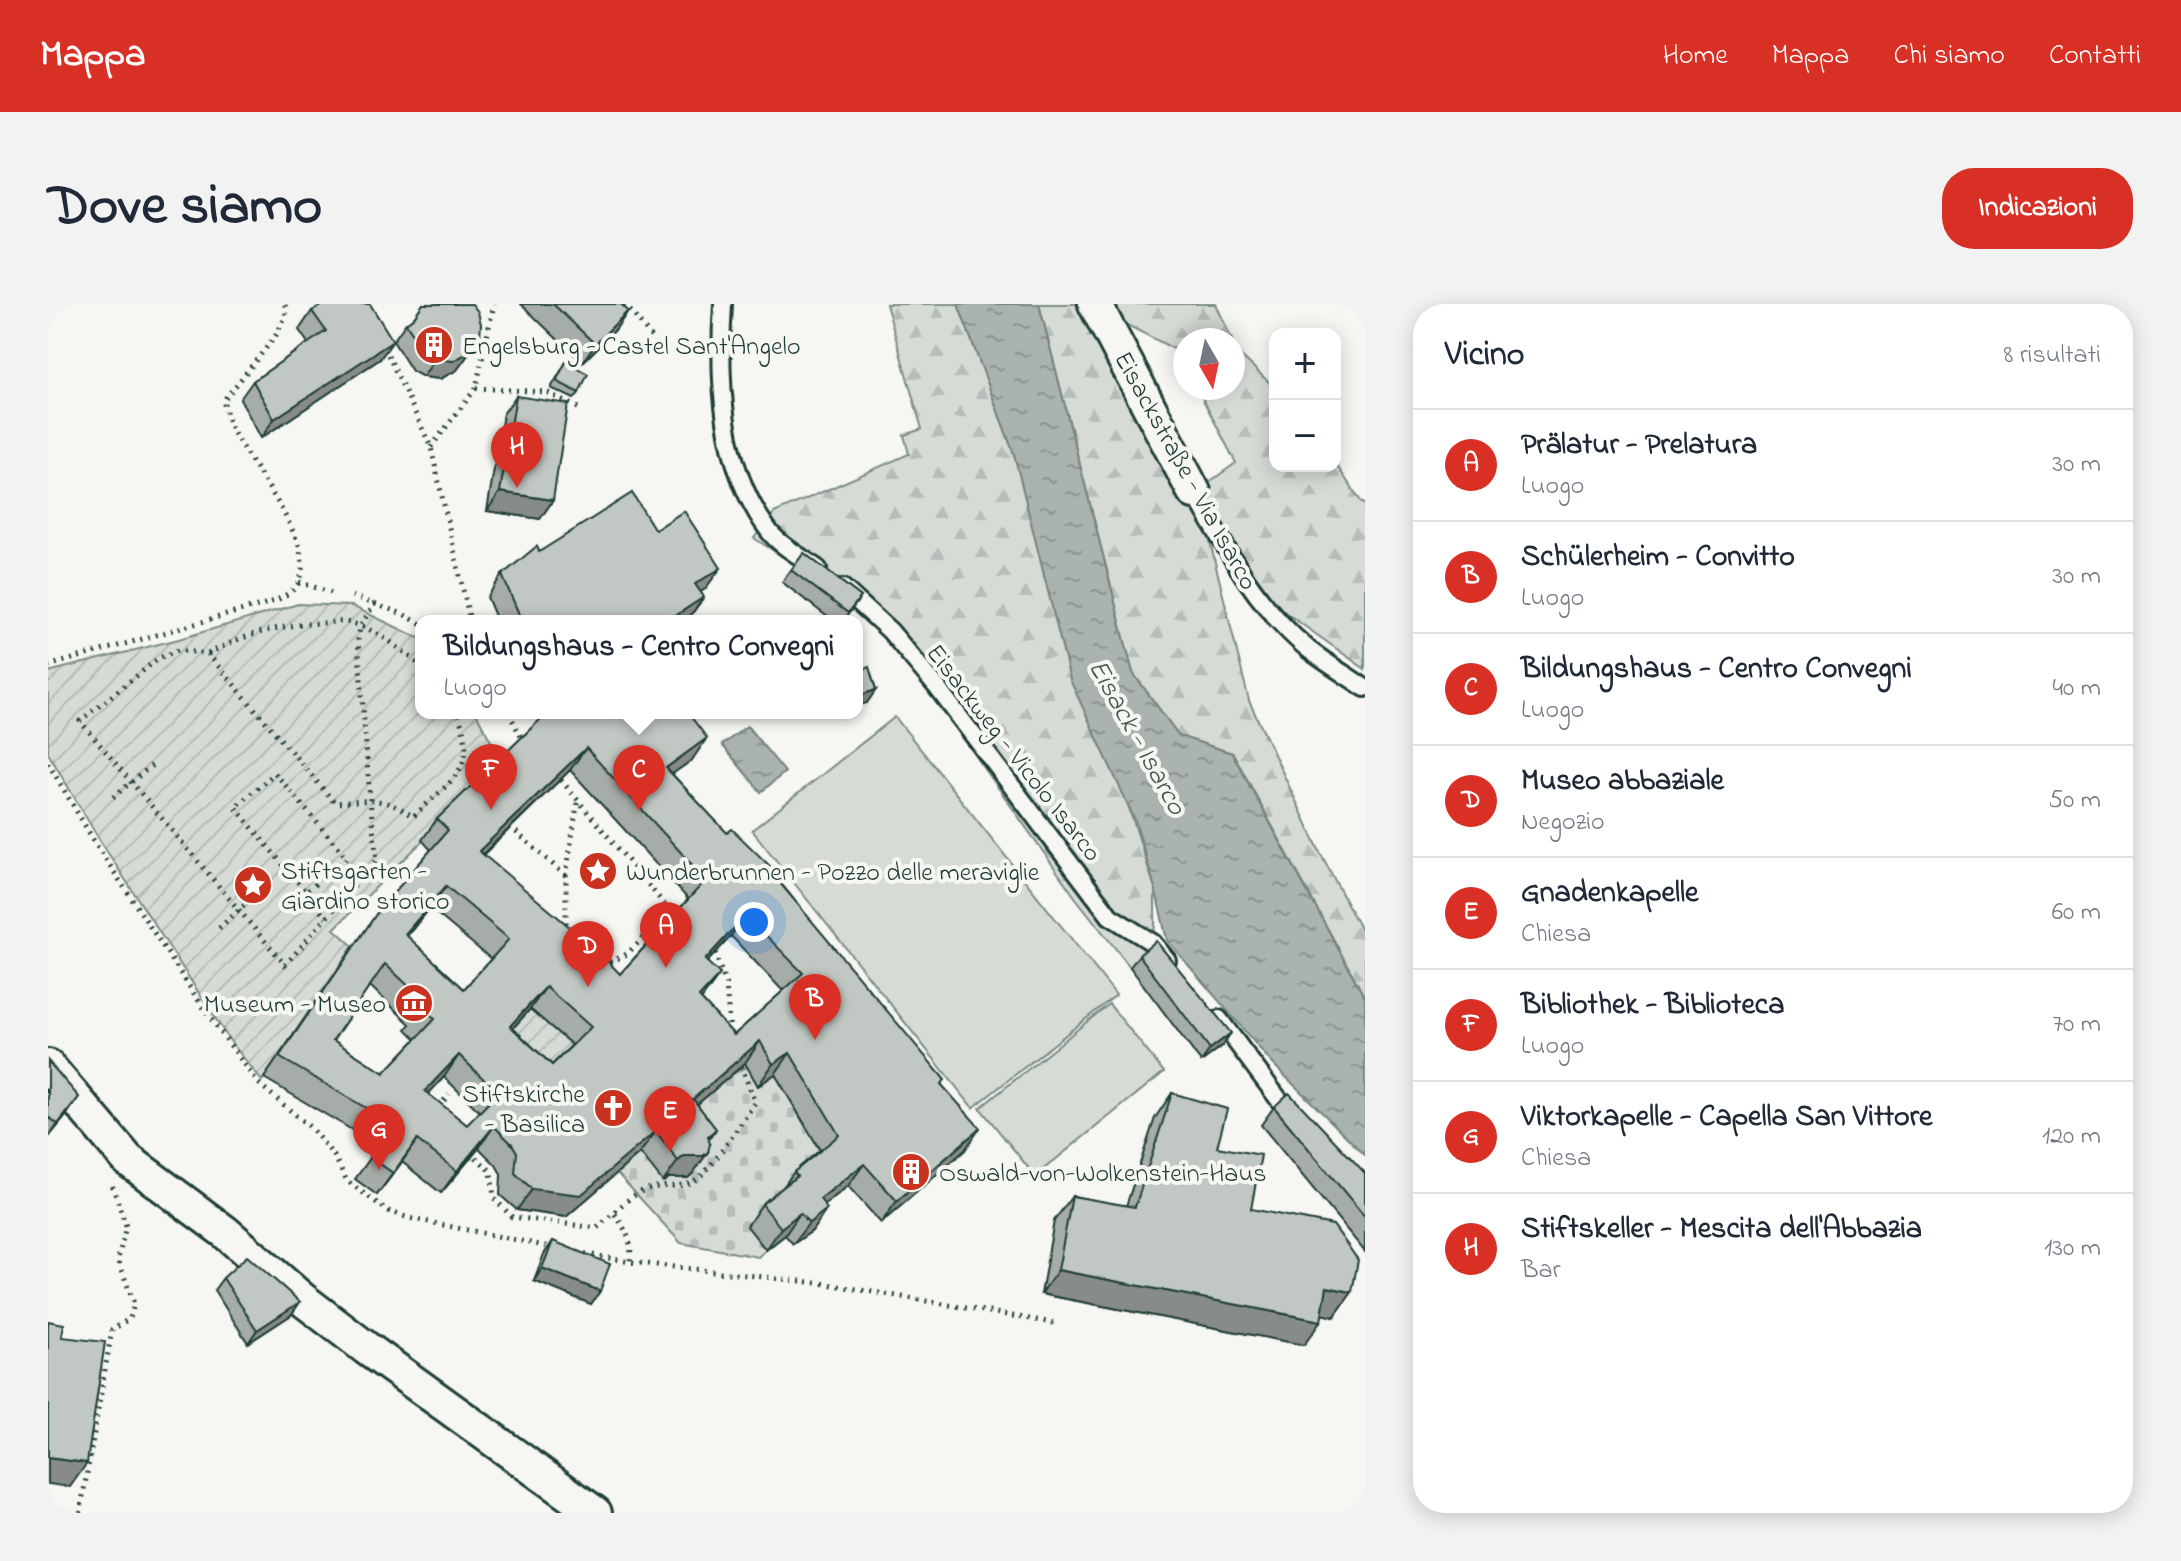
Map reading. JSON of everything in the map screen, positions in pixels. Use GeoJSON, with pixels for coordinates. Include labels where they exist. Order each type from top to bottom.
{"type":"FeatureCollection","features":[{"type":"Feature","properties":{"kind":"street","name":"Eisackstraße - Via Isarco"},"geometry":{"type":"LineString","coordinates":[[1095,304],[1194,492]]}},
{"type":"Feature","properties":{"kind":"street"},"geometry":{"type":"LineString","coordinates":[[48,1066],[128,1160],[225,1232],[302,1299],[366,1348],[595,1513]]}},
{"type":"Feature","properties":{"kind":"lane","name":"Eisackweg - Vicolo Isarco"},"geometry":{"type":"LineString","coordinates":[[723,304],[720,356],[724,416],[742,481],[771,534],[853,596],[890,631],[936,686],[1110,916],[1153,943],[1173,967]]}},
{"type":"Feature","properties":{"kind":"lane","name":"Eisackstraße - Via Isarco"},"geometry":{"type":"LineString","coordinates":[[1194,492],[1229,555],[1263,603],[1308,649],[1365,688]]}},
{"type":"Feature","properties":{"kind":"lane"},"geometry":{"type":"LineString","coordinates":[[1204,1002],[1235,1038],[1280,1101],[1311,1129]]}},
{"type":"Feature","properties":{"kind":"path"},"geometry":{"type":"LineString","coordinates":[[48,666],[275,601],[299,582],[302,553],[291,528],[230,425],[223,401],[275,337],[286,316],[285,304]]}},
{"type":"Feature","properties":{"kind":"path"},"geometry":{"type":"LineString","coordinates":[[431,447],[476,388],[494,304]]}},
{"type":"Feature","properties":{"kind":"path"},"geometry":{"type":"LineString","coordinates":[[625,304],[652,338]]}},
{"type":"Feature","properties":{"kind":"path"},"geometry":{"type":"LineString","coordinates":[[388,355],[431,447],[469,615]]}},
{"type":"Feature","properties":{"kind":"path"},"geometry":{"type":"LineString","coordinates":[[476,388],[546,392],[580,409]]}},
{"type":"Feature","properties":{"kind":"path"},"geometry":{"type":"LineString","coordinates":[[299,582],[335,594]]}},
{"type":"Feature","properties":{"kind":"path"},"geometry":{"type":"LineString","coordinates":[[352,596],[415,621]]}},
{"type":"Feature","properties":{"kind":"path"},"geometry":{"type":"LineString","coordinates":[[375,603],[360,627],[358,640],[377,860],[285,965],[80,721],[159,658],[178,650],[208,654],[259,631],[287,626],[345,622],[360,627],[385,639],[415,662]]}},
{"type":"Feature","properties":{"kind":"path"},"geometry":{"type":"LineString","coordinates":[[208,654],[335,803],[387,801],[413,817],[466,760],[468,746],[459,719]]}},
{"type":"Feature","properties":{"kind":"path"},"geometry":{"type":"LineString","coordinates":[[512,719],[523,742]]}},
{"type":"Feature","properties":{"kind":"path"},"geometry":{"type":"LineString","coordinates":[[113,797],[156,762]]}},
{"type":"Feature","properties":{"kind":"path"},"geometry":{"type":"LineString","coordinates":[[48,763],[97,846],[233,1050],[258,1083],[312,1129],[334,1156],[347,1181],[388,1211],[409,1218],[558,1249]]}},
{"type":"Feature","properties":{"kind":"path"},"geometry":{"type":"LineString","coordinates":[[306,892],[347,858],[275,773],[235,807],[326,918]]}},
{"type":"Feature","properties":{"kind":"path"},"geometry":{"type":"LineString","coordinates":[[561,780],[677,918]]}},
{"type":"Feature","properties":{"kind":"path"},"geometry":{"type":"LineString","coordinates":[[570,937],[565,926],[566,876],[578,798]]}},
{"type":"Feature","properties":{"kind":"path"},"geometry":{"type":"LineString","coordinates":[[516,832],[566,876]]}},
{"type":"Feature","properties":{"kind":"path"},"geometry":{"type":"LineString","coordinates":[[219,928],[258,893]]}},
{"type":"Feature","properties":{"kind":"path"},"geometry":{"type":"LineString","coordinates":[[601,966],[627,954],[670,911]]}},
{"type":"Feature","properties":{"kind":"path"},"geometry":{"type":"LineString","coordinates":[[715,953],[726,985],[728,1026],[732,1040]]}},
{"type":"Feature","properties":{"kind":"path"},"geometry":{"type":"LineString","coordinates":[[461,1144],[491,1171],[494,1198],[512,1217],[597,1228],[637,1194],[650,1188],[694,1181],[709,1165],[755,1103],[737,1054]]}},
{"type":"Feature","properties":{"kind":"path"},"geometry":{"type":"LineString","coordinates":[[430,1118],[449,1094]]}},
{"type":"Feature","properties":{"kind":"path"},"geometry":{"type":"LineString","coordinates":[[80,1513],[112,1330],[130,1318],[134,1304],[118,1259],[126,1226],[106,1173]]}},
{"type":"Feature","properties":{"kind":"path"},"geometry":{"type":"LineString","coordinates":[[615,1214],[629,1235],[630,1262]]}},
{"type":"Feature","properties":{"kind":"path"},"geometry":{"type":"LineString","coordinates":[[573,1251],[630,1262],[827,1284],[1059,1324]]}},
{"type":"Feature","properties":{"kind":"green space"},"geometry":{"type":"Polygon","coordinates":[[[886,304],[958,304],[1014,454],[1155,888],[1152,941],[1130,967],[1075,897],[930,691],[863,615],[754,538],[774,513],[909,454],[904,435],[922,429],[886,304]]]}},
{"type":"Feature","properties":{"kind":"green space"},"geometry":{"type":"Polygon","coordinates":[[[1039,304],[1216,304],[1227,328],[1173,328],[1173,348],[1100,311],[1195,492],[1236,463],[1203,400],[1245,400],[1245,360],[1269,382],[1269,472],[1341,472],[1365,504],[1365,669],[1272,603],[1210,542],[1249,701],[1320,852],[1365,938],[1365,998],[1233,753],[1179,736],[1133,673],[1039,304]]]}},
{"type":"Feature","properties":{"kind":"green space","name":"Stiftsgarten - Giardino storico"},"geometry":{"type":"Polygon","coordinates":[[[298,604],[352,606],[415,636],[415,719],[479,719],[502,762],[334,929],[353,946],[262,1081],[230,1041],[99,839],[48,753],[48,672],[179,639],[298,604]]]}},
{"type":"Feature","properties":{"kind":"green space"},"geometry":{"type":"Polygon","coordinates":[[[895,717],[1116,995],[973,1108],[752,830],[895,717]]]}},
{"type":"Feature","properties":{"kind":"green space"},"geometry":{"type":"Polygon","coordinates":[[[1109,1004],[1164,1072],[1035,1176],[980,1108],[1109,1004]]]}},
{"type":"Feature","properties":{"kind":"green space"},"geometry":{"type":"Polygon","coordinates":[[[530,1009],[575,1048],[537,1087],[495,1048],[530,1009]]]}},
{"type":"Feature","properties":{"kind":"green space"},"geometry":{"type":"Polygon","coordinates":[[[747,1066],[775,1074],[823,1157],[747,1226],[766,1250],[758,1257],[681,1243],[617,1173],[640,1153],[673,1176],[680,1178],[693,1173],[678,1121],[730,1076],[747,1066]]]}},
{"type":"Feature","properties":{"kind":"water","name":"Eisack - Isarco"},"geometry":{"type":"Polygon","coordinates":[[[958,304],[1039,304],[1133,673],[1179,736],[1232,753],[1365,998],[1365,1155],[1272,1063],[1167,940],[1135,820],[1070,680],[1014,454],[958,304]]]}},
{"type":"Feature","properties":{"kind":"water"},"geometry":{"type":"Polygon","coordinates":[[[747,726],[785,772],[761,792],[722,745],[747,726]]]}},
{"type":"Feature","properties":{"kind":"building"},"geometry":{"type":"Polygon","coordinates":[[[324,304],[370,304],[393,341],[274,419],[253,381],[326,331],[312,311],[324,304]]]}},
{"type":"Feature","properties":{"kind":"building","name":"Engelsburg - Castel Sant'Angelo"},"geometry":{"type":"Polygon","coordinates":[[[423,304],[472,304],[481,324],[480,337],[470,352],[453,361],[435,359],[425,353],[406,323],[423,304]]]}},
{"type":"Feature","properties":{"kind":"building"},"geometry":{"type":"Polygon","coordinates":[[[553,304],[621,304],[628,311],[595,344],[553,304]]]}},
{"type":"Feature","properties":{"kind":"building"},"geometry":{"type":"Polygon","coordinates":[[[566,362],[588,374],[579,393],[556,381],[566,362]]]}},
{"type":"Feature","properties":{"kind":"building"},"geometry":{"type":"Polygon","coordinates":[[[516,396],[568,404],[553,500],[500,492],[516,396]]]}},
{"type":"Feature","properties":{"kind":"building"},"geometry":{"type":"Polygon","coordinates":[[[632,493],[655,530],[684,511],[721,568],[695,584],[704,597],[676,615],[519,615],[502,575],[537,546],[539,552],[632,493]]]}},
{"type":"Feature","properties":{"kind":"building"},"geometry":{"type":"Polygon","coordinates":[[[804,553],[861,597],[848,613],[791,570],[804,553]]]}},
{"type":"Feature","properties":{"kind":"building"},"geometry":{"type":"Polygon","coordinates":[[[869,667],[876,690],[863,694],[863,669],[869,667]]]}},
{"type":"Feature","properties":{"kind":"building"},"geometry":{"type":"Polygon","coordinates":[[[541,719],[693,719],[707,738],[666,768],[727,833],[732,829],[777,873],[774,876],[945,1080],[941,1084],[980,1128],[897,1201],[864,1164],[820,1199],[827,1209],[809,1223],[800,1213],[781,1228],[762,1204],[797,1176],[794,1172],[839,1135],[790,1053],[773,1064],[760,1041],[693,1099],[716,1129],[708,1136],[708,1152],[703,1156],[684,1156],[678,1161],[656,1131],[581,1195],[532,1189],[515,1173],[517,1152],[494,1126],[457,1171],[417,1140],[393,1173],[370,1157],[395,1125],[279,1057],[379,910],[448,830],[437,819],[541,719]],[[586,748],[479,851],[596,949],[620,974],[706,880],[586,748]],[[446,886],[405,934],[464,989],[509,939],[446,886]],[[746,915],[705,960],[720,974],[699,997],[734,1035],[803,973],[746,915]],[[385,964],[333,1040],[384,1073],[435,1019],[422,1007],[426,1002],[385,964]],[[546,987],[510,1026],[552,1065],[591,1027],[546,987]],[[459,1055],[425,1091],[467,1125],[498,1093],[459,1055]]]}},
{"type":"Feature","properties":{"kind":"building"},"geometry":{"type":"Polygon","coordinates":[[[1156,941],[1231,1033],[1210,1049],[1139,955],[1156,941]]]}},
{"type":"Feature","properties":{"kind":"building"},"geometry":{"type":"Polygon","coordinates":[[[48,1061],[79,1097],[58,1124],[48,1117],[48,1061]]]}},
{"type":"Feature","properties":{"kind":"building"},"geometry":{"type":"Polygon","coordinates":[[[1172,1093],[1227,1109],[1217,1147],[1261,1155],[1251,1209],[1333,1225],[1358,1260],[1352,1292],[1327,1287],[1321,1321],[1058,1270],[1072,1196],[1135,1207],[1172,1093]]]}},
{"type":"Feature","properties":{"kind":"building"},"geometry":{"type":"Polygon","coordinates":[[[1289,1093],[1365,1173],[1365,1217],[1274,1107],[1289,1093]]]}},
{"type":"Feature","properties":{"kind":"building"},"geometry":{"type":"Polygon","coordinates":[[[553,1241],[610,1264],[600,1291],[542,1268],[553,1241]]]}},
{"type":"Feature","properties":{"kind":"building"},"geometry":{"type":"Polygon","coordinates":[[[247,1256],[300,1302],[257,1330],[223,1278],[247,1256]]]}},
{"type":"Feature","properties":{"kind":"building"},"geometry":{"type":"Polygon","coordinates":[[[48,1321],[64,1324],[62,1337],[105,1342],[87,1463],[48,1458],[48,1321]]]}},
{"type":"Feature","properties":{"kind":"place","name":"Engelsburg - Castel Sant'Angelo"},"geometry":{"type":"Point","coordinates":[434,345]}},
{"type":"Feature","properties":{"kind":"place","name":"Stiftskeller - Mescita dell'Abbazia"},"geometry":{"type":"Point","coordinates":[517,488]}},
{"type":"Feature","properties":{"kind":"place","name":"Bibliothek - Biblioteca"},"geometry":{"type":"Point","coordinates":[491,810]}},
{"type":"Feature","properties":{"kind":"place","name":"Bildungshaus - Centro Convegni"},"geometry":{"type":"Point","coordinates":[639,811]}},
{"type":"Feature","properties":{"kind":"place","name":"Wunderbrunnen - Pozzo delle meraviglie"},"geometry":{"type":"Point","coordinates":[598,871]}},
{"type":"Feature","properties":{"kind":"place","name":"Stiftsgarten - Giardino storico"},"geometry":{"type":"Point","coordinates":[253,885]}},
{"type":"Feature","properties":{"kind":"place","name":"Prälatur - Prelatura"},"geometry":{"type":"Point","coordinates":[666,968]}},
{"type":"Feature","properties":{"kind":"place","name":"Museo abbaziale"},"geometry":{"type":"Point","coordinates":[588,987]}},
{"type":"Feature","properties":{"kind":"place","name":"Museum - Museo"},"geometry":{"type":"Point","coordinates":[414,1003]}},
{"type":"Feature","properties":{"kind":"place","name":"Schülerheim - Convitto"},"geometry":{"type":"Point","coordinates":[815,1040]}},
{"type":"Feature","properties":{"kind":"place","name":"Stiftskirche - Basilica"},"geometry":{"type":"Point","coordinates":[613,1108]}},
{"type":"Feature","properties":{"kind":"place","name":"Gnadenkapelle"},"geometry":{"type":"Point","coordinates":[670,1152]}},
{"type":"Feature","properties":{"kind":"place","name":"Viktorkapelle - Capella San Vittore"},"geometry":{"type":"Point","coordinates":[379,1170]}},
{"type":"Feature","properties":{"kind":"place","name":"Oswald-von-Wolkenstein-Haus"},"geometry":{"type":"Point","coordinates":[911,1172]}}]}
